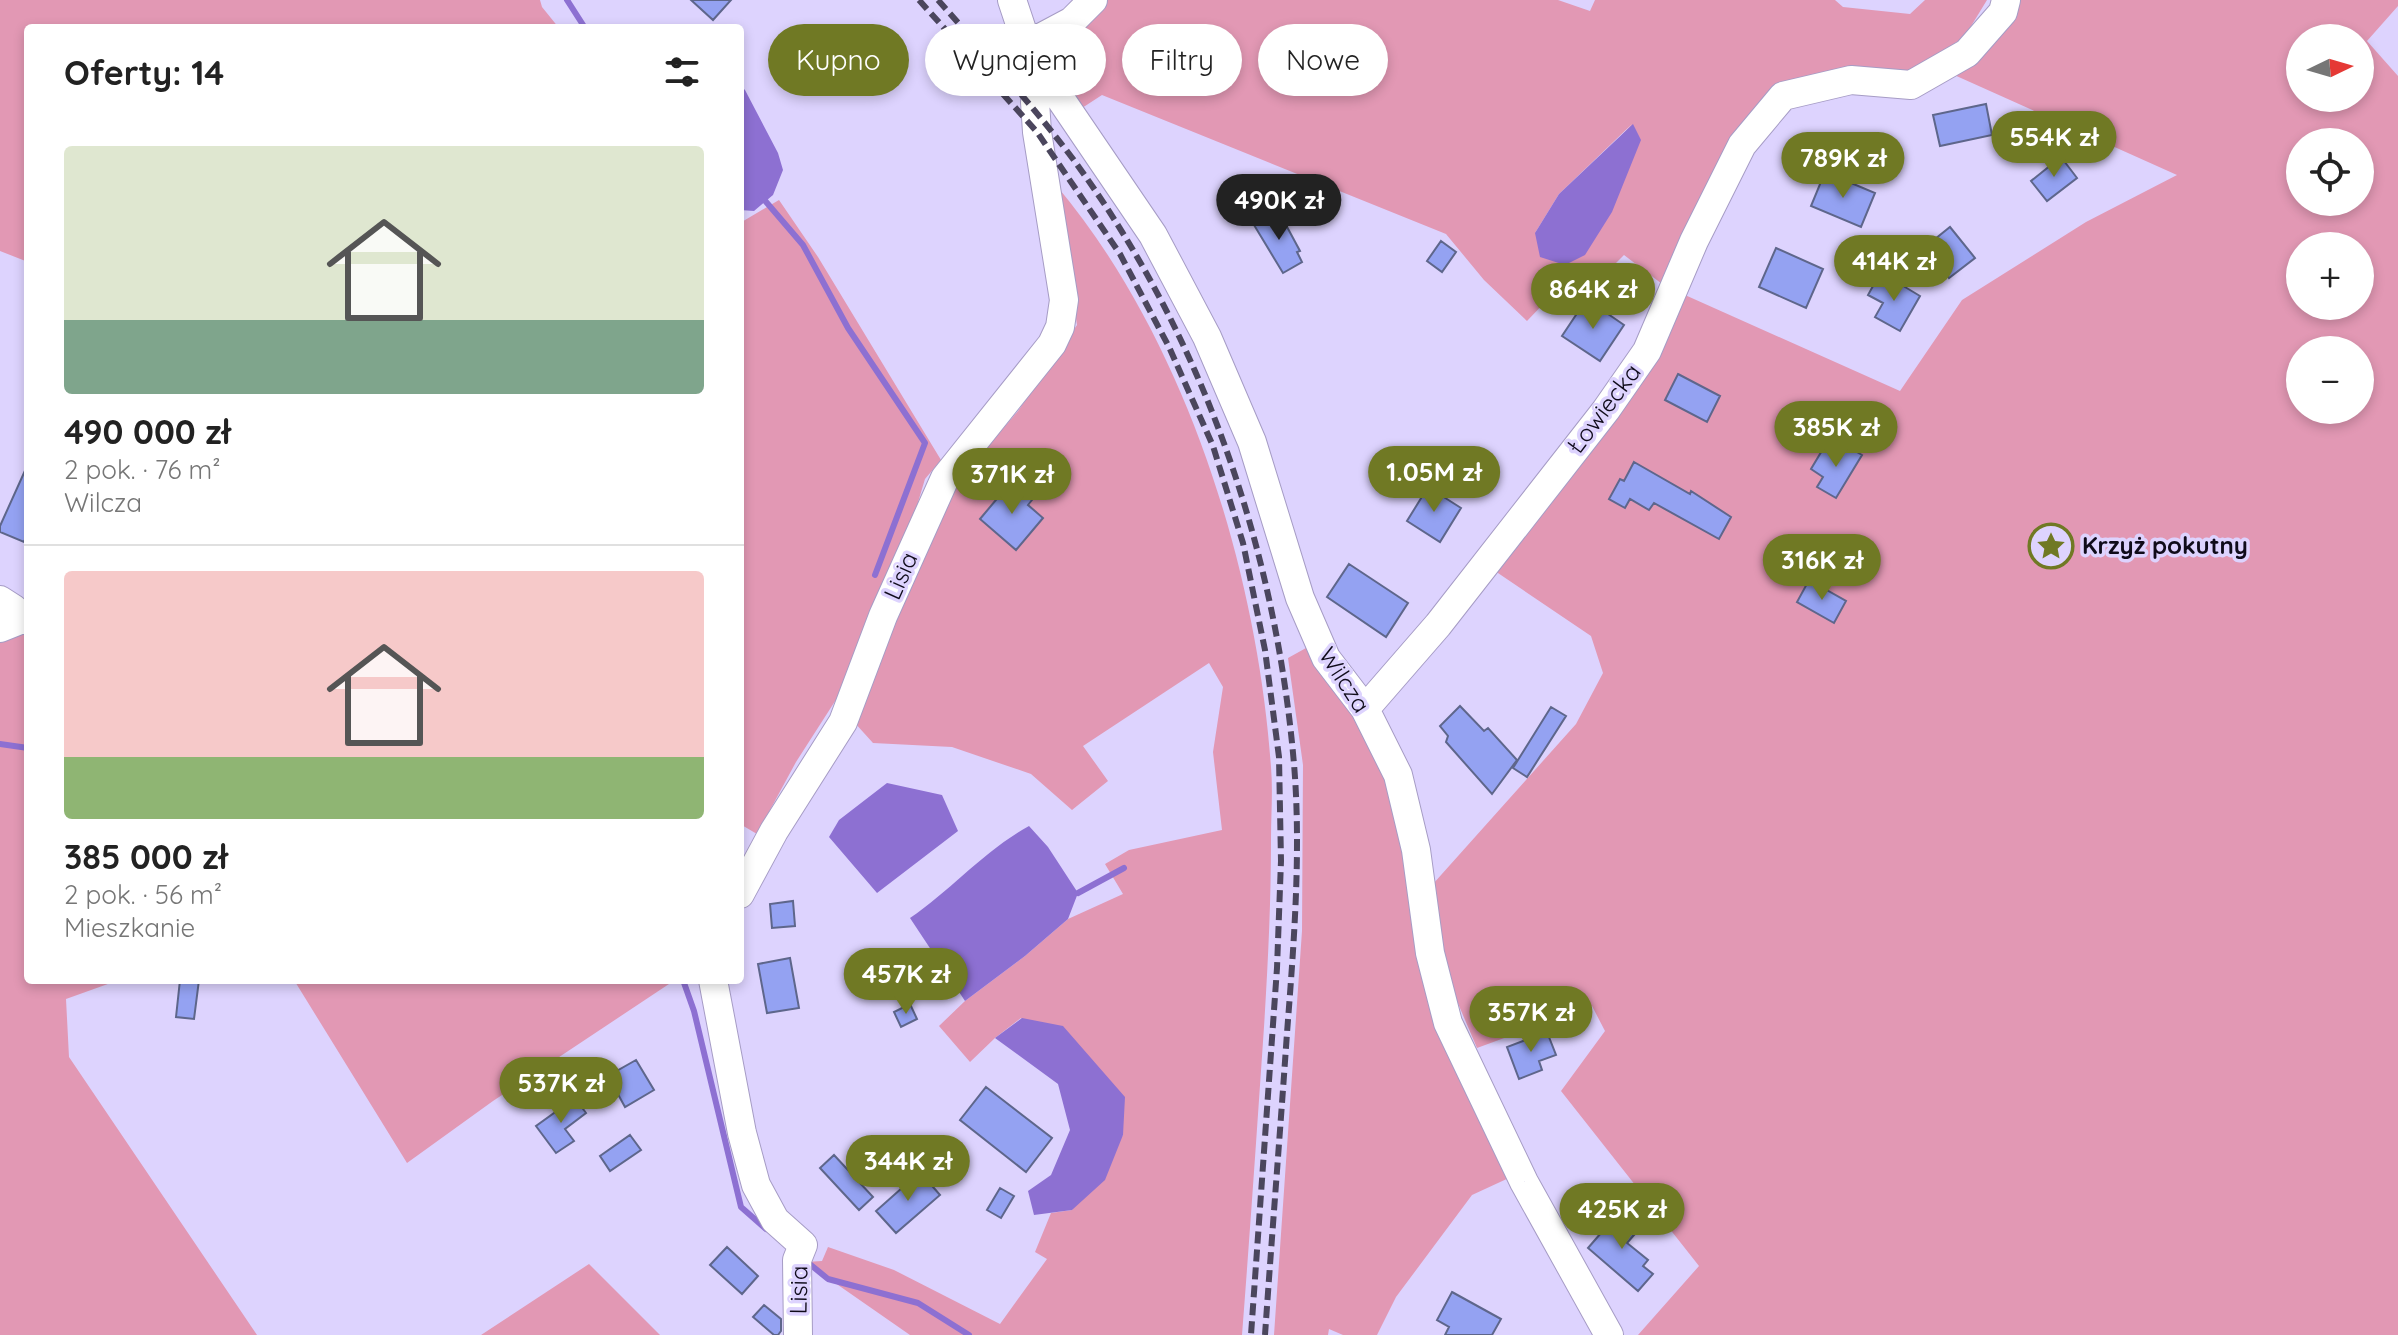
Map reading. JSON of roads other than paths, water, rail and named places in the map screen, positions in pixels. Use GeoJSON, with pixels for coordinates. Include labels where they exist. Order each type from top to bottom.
{"type":"FeatureCollection","features":[{"type":"Feature","properties":{"kind":"street","name":"Wilcza"},"geometry":{"type":"LineString","coordinates":[[1012,0],[1020,24]]}},
{"type":"Feature","properties":{"kind":"street"},"geometry":{"type":"LineString","coordinates":[[1066,24],[1093,0]]}},
{"type":"Feature","properties":{"kind":"street","name":"Łowiecka"},"geometry":{"type":"LineString","coordinates":[[1365,709],[1448,613],[1606,410],[1647,351],[1694,241],[1742,145],[1783,96],[1851,80],[1911,85],[1967,53],[2003,12],[2006,0]]}},
{"type":"Feature","properties":{"kind":"street","name":"Lisia"},"geometry":{"type":"LineString","coordinates":[[744,887],[774,831],[843,722],[883,616],[945,478],[1052,344],[1060,327],[1064,300],[1043,173],[1035,102],[1038,96]]}},
{"type":"Feature","properties":{"kind":"street","name":"Wilcza"},"geometry":{"type":"LineString","coordinates":[[1059,96],[1153,235],[1194,310],[1252,442],[1300,598],[1326,658],[1365,709],[1398,775],[1408,810],[1430,953],[1448,1023],[1524,1182],[1609,1335]]}},
{"type":"Feature","properties":{"kind":"street","name":"Lisia"},"geometry":{"type":"LineString","coordinates":[[714,984],[742,1133],[756,1185],[775,1220],[803,1245],[797,1260],[798,1335]]}},
{"type":"Feature","properties":{"kind":"waterway"},"geometry":{"type":"LineString","coordinates":[[567,0],[582,24]]}},
{"type":"Feature","properties":{"kind":"waterway"},"geometry":{"type":"LineString","coordinates":[[761,196],[803,245],[848,328],[925,443],[875,575]]}},
{"type":"Feature","properties":{"kind":"waterway"},"geometry":{"type":"LineString","coordinates":[[0,744],[24,747]]}},
{"type":"Feature","properties":{"kind":"waterway"},"geometry":{"type":"LineString","coordinates":[[1078,893],[1124,868]]}},
{"type":"Feature","properties":{"kind":"waterway"},"geometry":{"type":"LineString","coordinates":[[684,984],[694,1011],[741,1207],[766,1229]]}},
{"type":"Feature","properties":{"kind":"waterway"},"geometry":{"type":"LineString","coordinates":[[806,1261],[828,1279],[918,1303],[969,1335]]}},
{"type":"Feature","properties":{"kind":"railway"},"geometry":{"type":"LineString","coordinates":[[919,0],[1037,132],[1120,254],[1169,347],[1213,446],[1243,543],[1265,650],[1279,757],[1281,861],[1277,968],[1251,1335]]}},
{"type":"Feature","properties":{"kind":"railway"},"geometry":{"type":"LineString","coordinates":[[938,0],[1073,159],[1118,225],[1158,295],[1193,367],[1223,441],[1248,517],[1268,595],[1283,673],[1293,753],[1297,858],[1265,1335]]}},
{"type":"Feature","properties":{"kind":"place","name":"Krzyż pokutny"},"geometry":{"type":"Point","coordinates":[2051,546]}}]}
